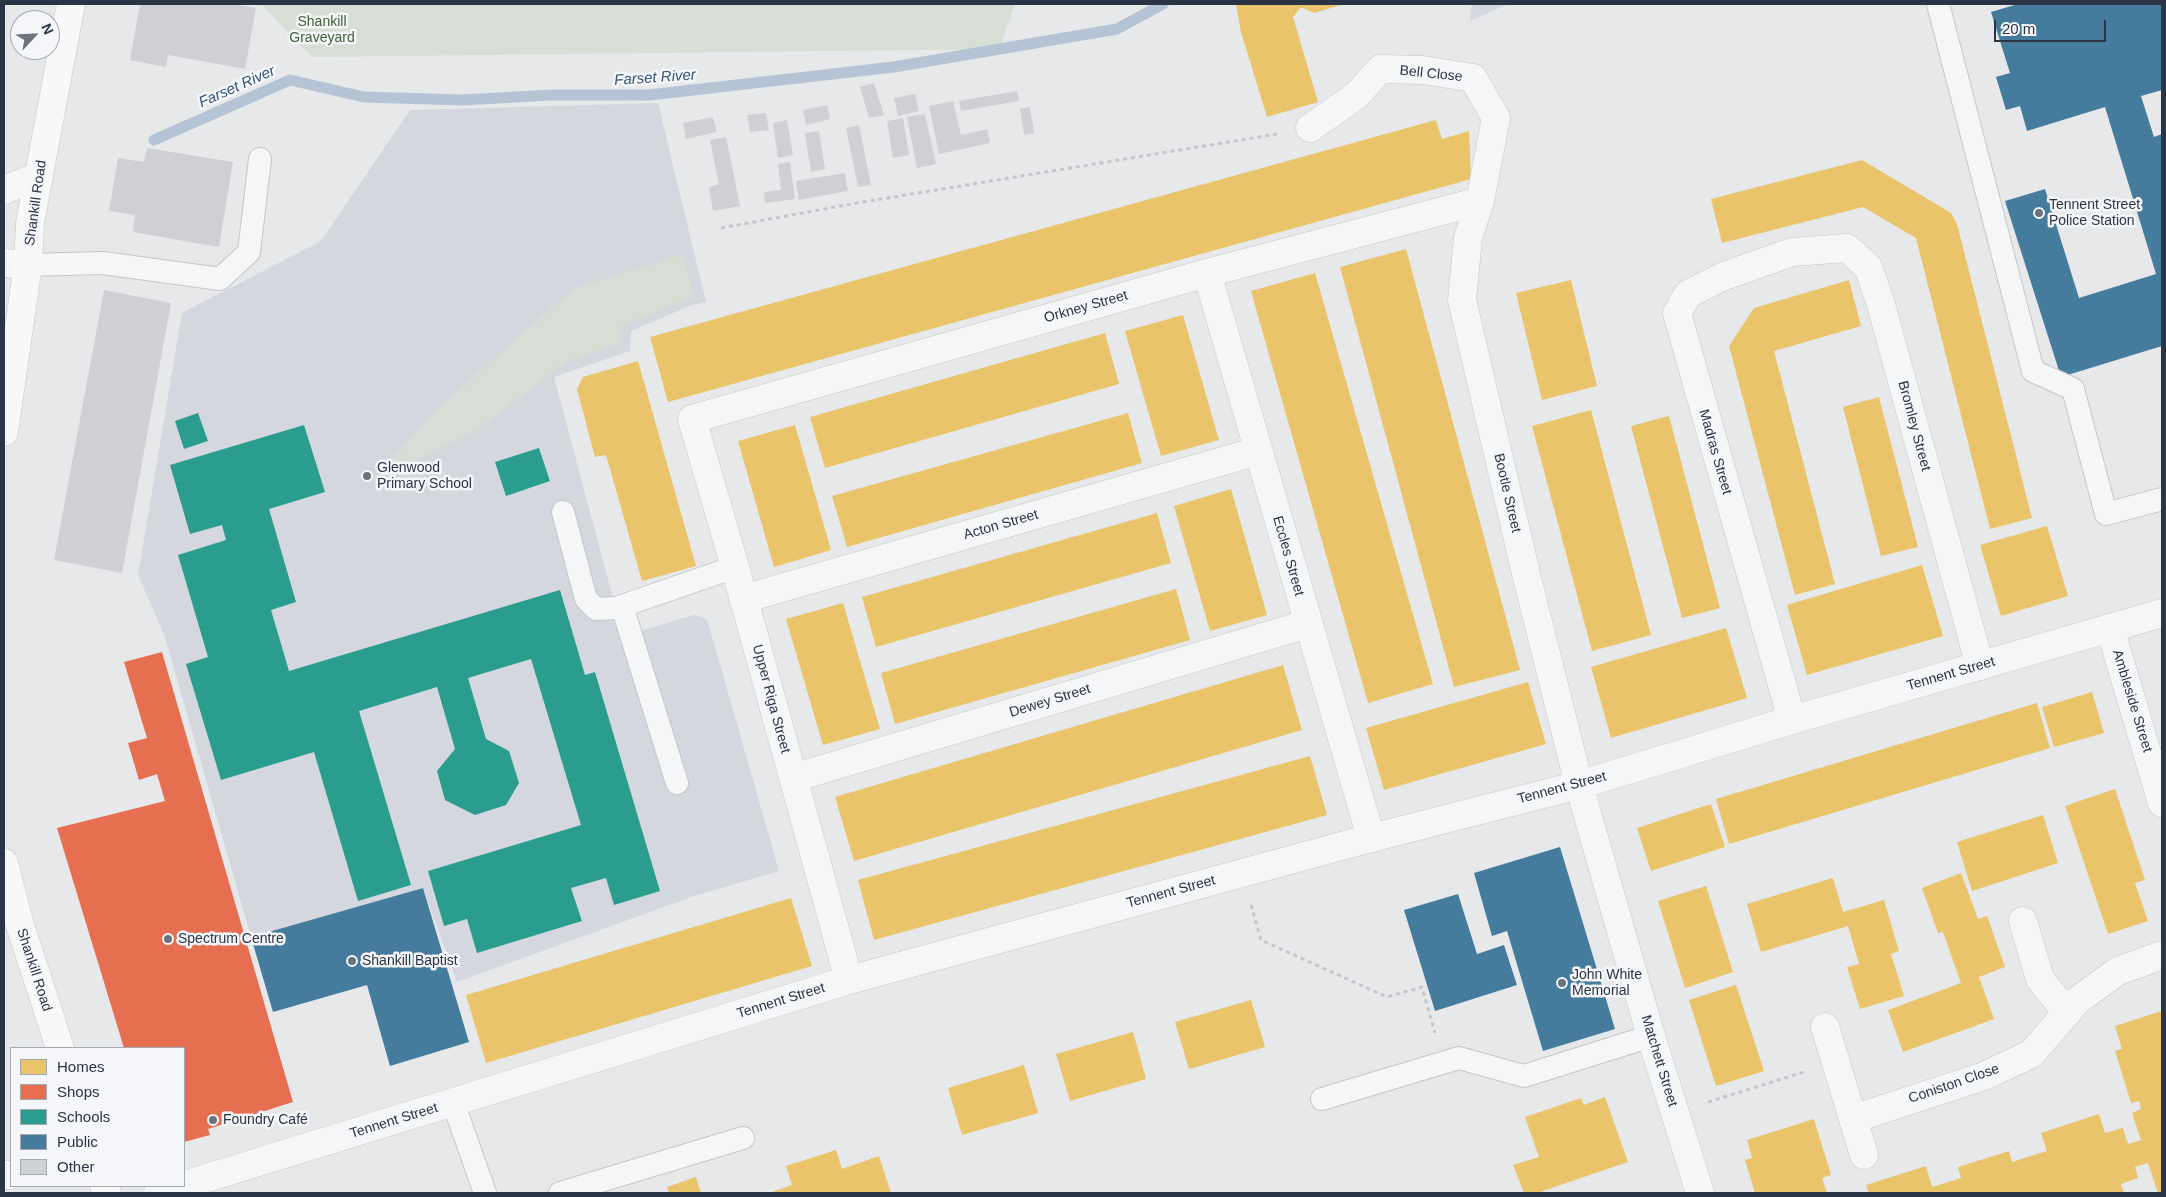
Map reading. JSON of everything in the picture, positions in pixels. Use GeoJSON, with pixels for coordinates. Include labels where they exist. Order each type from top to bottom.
{"type":"FeatureCollection","features":[{"type":"Feature","properties":{"kind":"main road","name":"Shankill Road"},"geometry":{"type":"LineString","coordinates":[[4,432],[16,264],[30,223],[71,4]]}},
{"type":"Feature","properties":{"kind":"main road","name":"Shankill Road"},"geometry":{"type":"LineString","coordinates":[[4,863],[11,922],[60,1047]]}},
{"type":"Feature","properties":{"kind":"street","name":"Bell Close"},"geometry":{"type":"LineString","coordinates":[[1310,128],[1357,95],[1380,69],[1424,70],[1473,78],[1496,118],[1480,201]]}},
{"type":"Feature","properties":{"kind":"street"},"geometry":{"type":"LineString","coordinates":[[4,190],[39,176]]}},
{"type":"Feature","properties":{"kind":"street","name":"Orkney Street"},"geometry":{"type":"LineString","coordinates":[[692,419],[1208,273],[1480,201]]}},
{"type":"Feature","properties":{"kind":"street","name":"Bootle Street"},"geometry":{"type":"LineString","coordinates":[[1480,201],[1468,238],[1462,300],[1526,578],[1578,785]]}},
{"type":"Feature","properties":{"kind":"street","name":"Bromley Street"},"geometry":{"type":"LineString","coordinates":[[1792,252],[1847,248],[1868,267],[1880,301],[1980,666]]}},
{"type":"Feature","properties":{"kind":"street","name":"Madras Street"},"geometry":{"type":"LineString","coordinates":[[1792,252],[1724,276],[1688,294],[1677,313],[1792,720]]}},
{"type":"Feature","properties":{"kind":"street","name":"Eccles Street"},"geometry":{"type":"LineString","coordinates":[[1208,273],[1307,624],[1371,838]]}},
{"type":"Feature","properties":{"kind":"street","name":"Upper Riga Street"},"geometry":{"type":"LineString","coordinates":[[692,419],[744,599],[849,980]]}},
{"type":"Feature","properties":{"kind":"street","name":"Acton Street"},"geometry":{"type":"LineString","coordinates":[[744,599],[1258,452]]}},
{"type":"Feature","properties":{"kind":"street","name":"Tennent Street"},"geometry":{"type":"LineString","coordinates":[[185,1185],[849,980],[1371,838],[1578,785],[1792,720],[2162,613]]}},
{"type":"Feature","properties":{"kind":"street","name":"Dewey Street"},"geometry":{"type":"LineString","coordinates":[[793,778],[1307,624]]}},
{"type":"Feature","properties":{"kind":"street","name":"Ambleside Street"},"geometry":{"type":"LineString","coordinates":[[2110,628],[2162,804]]}},
{"type":"Feature","properties":{"kind":"street","name":"Matchett Street"},"geometry":{"type":"LineString","coordinates":[[1578,785],[1700,1193]]}},
{"type":"Feature","properties":{"kind":"street"},"geometry":{"type":"LineString","coordinates":[[2023,921],[2040,979],[2067,1013]]}},
{"type":"Feature","properties":{"kind":"street","name":"Coniston Close"},"geometry":{"type":"LineString","coordinates":[[1853,1118],[1984,1076],[2031,1054],[2078,1000],[2118,971],[2162,956]]}},
{"type":"Feature","properties":{"kind":"street"},"geometry":{"type":"LineString","coordinates":[[1825,1026],[1864,1155]]}},
{"type":"Feature","properties":{"kind":"street","name":"Tennent Street"},"geometry":{"type":"LineString","coordinates":[[158,1193],[179,1187]]}},
{"type":"Feature","properties":{"kind":"lane"},"geometry":{"type":"LineString","coordinates":[[1938,4],[2033,371],[2073,389],[2106,514],[2162,500]]}},
{"type":"Feature","properties":{"kind":"lane"},"geometry":{"type":"LineString","coordinates":[[16,264],[103,262],[220,279],[249,252],[260,160]]}},
{"type":"Feature","properties":{"kind":"lane"},"geometry":{"type":"LineString","coordinates":[[562,512],[586,599],[596,609],[622,606],[735,568]]}},
{"type":"Feature","properties":{"kind":"lane"},"geometry":{"type":"LineString","coordinates":[[622,606],[677,783]]}},
{"type":"Feature","properties":{"kind":"lane"},"geometry":{"type":"LineString","coordinates":[[1322,1099],[1459,1058],[1524,1076],[1652,1036]]}},
{"type":"Feature","properties":{"kind":"lane"},"geometry":{"type":"LineString","coordinates":[[453,1102],[485,1193]]}},
{"type":"Feature","properties":{"kind":"lane"},"geometry":{"type":"LineString","coordinates":[[560,1193],[743,1138]]}},
{"type":"Feature","properties":{"kind":"path"},"geometry":{"type":"LineString","coordinates":[[720,228],[857,203],[1310,128]]}},
{"type":"Feature","properties":{"kind":"path"},"geometry":{"type":"LineString","coordinates":[[1243,873],[1261,940],[1387,997],[1422,987],[1444,1062]]}},
{"type":"Feature","properties":{"kind":"path"},"geometry":{"type":"LineString","coordinates":[[1675,1113],[1836,1062]]}},
{"type":"Feature","properties":{"kind":"shaded area"},"geometry":{"type":"Polygon","coordinates":[[[1472,4],[1508,4],[1470,21],[1472,4]]]}},
{"type":"Feature","properties":{"kind":"shaded area","name":"Glenwood Primary School"},"geometry":{"type":"Polygon","coordinates":[[[658,103],[706,302],[692,305],[631,331],[630,351],[554,377],[623,636],[694,615],[707,619],[779,871],[694,896],[457,982],[423,888],[251,937],[165,637],[138,575],[182,313],[321,241],[410,110],[658,103]]]}},
{"type":"Feature","properties":{"kind":"green space","name":"Shankill Graveyard"},"geometry":{"type":"Polygon","coordinates":[[[261,4],[1015,4],[999,49],[312,57],[261,4]]]}},
{"type":"Feature","properties":{"kind":"green space"},"geometry":{"type":"Polygon","coordinates":[[[683,254],[694,297],[619,327],[621,343],[569,360],[481,427],[370,483],[436,410],[551,308],[578,287],[683,254]]]}},
{"type":"Feature","properties":{"kind":"building: Homes"},"geometry":{"type":"Polygon","coordinates":[[[1236,4],[1344,4],[1314,13],[1301,7],[1293,17],[1318,102],[1267,117],[1241,32],[1236,4]]]}},
{"type":"Feature","properties":{"kind":"building: Homes"},"geometry":{"type":"Polygon","coordinates":[[[1436,120],[1442,139],[1469,131],[1471,179],[668,402],[650,337],[1436,120]]]}},
{"type":"Feature","properties":{"kind":"building: Homes"},"geometry":{"type":"Polygon","coordinates":[[[1862,160],[1951,213],[1957,224],[2032,518],[1990,529],[1916,238],[1863,207],[1722,243],[1711,199],[1862,160]]]}},
{"type":"Feature","properties":{"kind":"building: Homes"},"geometry":{"type":"Polygon","coordinates":[[[1406,249],[1520,670],[1454,687],[1340,267],[1406,249]]]}},
{"type":"Feature","properties":{"kind":"building: Homes"},"geometry":{"type":"Polygon","coordinates":[[[1315,273],[1433,684],[1368,703],[1251,291],[1315,273]]]}},
{"type":"Feature","properties":{"kind":"building: Homes"},"geometry":{"type":"Polygon","coordinates":[[[1571,280],[1597,386],[1542,400],[1516,293],[1571,280]]]}},
{"type":"Feature","properties":{"kind":"building: Homes"},"geometry":{"type":"Polygon","coordinates":[[[1849,280],[1861,326],[1774,351],[1835,584],[1795,595],[1729,346],[1754,308],[1849,280]]]}},
{"type":"Feature","properties":{"kind":"building: Homes"},"geometry":{"type":"Polygon","coordinates":[[[1183,315],[1219,440],[1161,456],[1125,331],[1183,315]]]}},
{"type":"Feature","properties":{"kind":"building: Homes"},"geometry":{"type":"Polygon","coordinates":[[[1105,333],[1119,384],[825,468],[810,417],[1105,333]]]}},
{"type":"Feature","properties":{"kind":"building: Homes"},"geometry":{"type":"Polygon","coordinates":[[[638,361],[696,566],[642,581],[606,455],[595,457],[577,389],[583,377],[638,361]]]}},
{"type":"Feature","properties":{"kind":"building: Homes"},"geometry":{"type":"Polygon","coordinates":[[[1879,397],[1918,547],[1881,556],[1843,407],[1879,397]]]}},
{"type":"Feature","properties":{"kind":"building: Homes"},"geometry":{"type":"Polygon","coordinates":[[[1591,410],[1651,635],[1592,651],[1532,426],[1591,410]]]}},
{"type":"Feature","properties":{"kind":"building: Homes"},"geometry":{"type":"Polygon","coordinates":[[[1128,413],[1142,463],[847,547],[832,496],[1128,413]]]}},
{"type":"Feature","properties":{"kind":"building: Homes"},"geometry":{"type":"Polygon","coordinates":[[[1669,416],[1720,608],[1682,618],[1631,426],[1669,416]]]}},
{"type":"Feature","properties":{"kind":"building: Homes"},"geometry":{"type":"Polygon","coordinates":[[[795,425],[831,550],[774,567],[738,441],[795,425]]]}},
{"type":"Feature","properties":{"kind":"building: Homes"},"geometry":{"type":"Polygon","coordinates":[[[1231,489],[1267,615],[1210,631],[1174,506],[1231,489]]]}},
{"type":"Feature","properties":{"kind":"building: Homes"},"geometry":{"type":"Polygon","coordinates":[[[1157,513],[1171,563],[876,647],[862,597],[1157,513]]]}},
{"type":"Feature","properties":{"kind":"building: Homes"},"geometry":{"type":"Polygon","coordinates":[[[2047,526],[2068,596],[2001,616],[1980,545],[2047,526]]]}},
{"type":"Feature","properties":{"kind":"building: Homes"},"geometry":{"type":"Polygon","coordinates":[[[1922,565],[1943,636],[1807,675],[1787,605],[1922,565]]]}},
{"type":"Feature","properties":{"kind":"building: Homes"},"geometry":{"type":"Polygon","coordinates":[[[1176,589],[1190,640],[895,724],[881,673],[1176,589]]]}},
{"type":"Feature","properties":{"kind":"building: Homes"},"geometry":{"type":"Polygon","coordinates":[[[843,603],[880,729],[823,745],[786,619],[843,603]]]}},
{"type":"Feature","properties":{"kind":"building: Homes"},"geometry":{"type":"Polygon","coordinates":[[[1726,628],[1747,698],[1611,738],[1591,667],[1726,628]]]}},
{"type":"Feature","properties":{"kind":"building: Homes"},"geometry":{"type":"Polygon","coordinates":[[[1283,665],[1302,730],[854,861],[835,797],[1283,665]]]}},
{"type":"Feature","properties":{"kind":"building: Homes"},"geometry":{"type":"Polygon","coordinates":[[[1528,682],[1546,744],[1384,790],[1366,728],[1528,682]]]}},
{"type":"Feature","properties":{"kind":"building: Homes"},"geometry":{"type":"Polygon","coordinates":[[[2092,692],[2104,733],[2054,747],[2042,707],[2092,692]]]}},
{"type":"Feature","properties":{"kind":"building: Homes"},"geometry":{"type":"Polygon","coordinates":[[[2037,703],[2050,748],[1729,844],[1716,799],[2037,703]]]}},
{"type":"Feature","properties":{"kind":"building: Homes"},"geometry":{"type":"Polygon","coordinates":[[[1310,756],[1327,815],[874,940],[858,880],[1310,756]]]}},
{"type":"Feature","properties":{"kind":"building: Homes"},"geometry":{"type":"Polygon","coordinates":[[[2115,789],[2145,880],[2135,883],[2148,921],[2108,934],[2065,806],[2115,789]]]}},
{"type":"Feature","properties":{"kind":"building: Homes"},"geometry":{"type":"Polygon","coordinates":[[[1711,804],[1725,847],[1651,871],[1637,828],[1711,804]]]}},
{"type":"Feature","properties":{"kind":"building: Homes"},"geometry":{"type":"Polygon","coordinates":[[[2043,815],[2058,863],[1972,891],[1957,842],[2043,815]]]}},
{"type":"Feature","properties":{"kind":"building: Homes"},"geometry":{"type":"Polygon","coordinates":[[[1961,873],[1978,919],[1987,916],[2005,967],[1979,977],[1994,1019],[1903,1052],[1888,1010],[1961,983],[1943,932],[1938,933],[1922,888],[1961,873]]]}},
{"type":"Feature","properties":{"kind":"building: Homes"},"geometry":{"type":"Polygon","coordinates":[[[1833,878],[1843,912],[1884,900],[1899,951],[1891,954],[1904,996],[1860,1009],[1847,967],[1859,964],[1848,926],[1761,952],[1747,904],[1833,878]]]}},
{"type":"Feature","properties":{"kind":"building: Homes"},"geometry":{"type":"Polygon","coordinates":[[[1706,886],[1733,972],[1685,988],[1658,901],[1706,886]]]}},
{"type":"Feature","properties":{"kind":"building: Homes"},"geometry":{"type":"Polygon","coordinates":[[[791,898],[812,966],[486,1063],[466,995],[791,898]]]}},
{"type":"Feature","properties":{"kind":"building: Homes"},"geometry":{"type":"Polygon","coordinates":[[[1736,985],[1764,1071],[1716,1086],[1689,1000],[1736,985]]]}},
{"type":"Feature","properties":{"kind":"building: Homes"},"geometry":{"type":"Polygon","coordinates":[[[1251,1000],[1265,1047],[1189,1069],[1175,1022],[1251,1000]]]}},
{"type":"Feature","properties":{"kind":"building: Homes"},"geometry":{"type":"Polygon","coordinates":[[[2162,1011],[2162,1193],[2158,1193],[2148,1163],[2135,1167],[2138,1178],[2121,1184],[2124,1193],[1869,1193],[1866,1185],[1926,1166],[1932,1187],[1961,1178],[1958,1167],[2009,1151],[2012,1162],[2047,1151],[2041,1133],[2099,1114],[2105,1133],[2123,1128],[2128,1144],[2141,1140],[2132,1113],[2141,1109],[2139,1101],[2131,1103],[2115,1051],[2122,1049],[2115,1026],[2162,1011]]]}},
{"type":"Feature","properties":{"kind":"building: Homes"},"geometry":{"type":"Polygon","coordinates":[[[1133,1032],[1146,1079],[1070,1101],[1056,1054],[1133,1032]]]}},
{"type":"Feature","properties":{"kind":"building: Homes"},"geometry":{"type":"Polygon","coordinates":[[[1024,1065],[1038,1113],[962,1135],[948,1088],[1024,1065]]]}},
{"type":"Feature","properties":{"kind":"building: Homes"},"geometry":{"type":"Polygon","coordinates":[[[1605,1097],[1628,1162],[1537,1193],[1524,1193],[1513,1165],[1539,1157],[1525,1117],[1581,1098],[1584,1105],[1605,1097]]]}},
{"type":"Feature","properties":{"kind":"building: Homes"},"geometry":{"type":"Polygon","coordinates":[[[1814,1119],[1831,1175],[1822,1178],[1827,1193],[1755,1193],[1745,1160],[1752,1158],[1747,1140],[1814,1119]]]}},
{"type":"Feature","properties":{"kind":"building: Homes"},"geometry":{"type":"Polygon","coordinates":[[[836,1150],[842,1169],[879,1156],[891,1193],[769,1193],[792,1185],[786,1166],[836,1150]]]}},
{"type":"Feature","properties":{"kind":"building: Homes"},"geometry":{"type":"Polygon","coordinates":[[[696,1177],[701,1193],[669,1193],[667,1187],[696,1177]]]}},
{"type":"Feature","properties":{"kind":"building: Shops","name":"Spectrum Centre"},"geometry":{"type":"Polygon","coordinates":[[[162,652],[293,1102],[208,1129],[210,1135],[185,1142],[185,1047],[124,1047],[57,828],[165,801],[157,774],[139,780],[128,743],[147,738],[124,662],[162,652]]]}},
{"type":"Feature","properties":{"kind":"building: Schools"},"geometry":{"type":"Polygon","coordinates":[[[198,413],[208,441],[184,449],[175,421],[198,413]]]}},
{"type":"Feature","properties":{"kind":"building: Schools"},"geometry":{"type":"Polygon","coordinates":[[[304,425],[325,492],[269,509],[296,602],[271,610],[289,671],[560,590],[585,675],[595,672],[660,891],[614,905],[606,878],[571,888],[582,921],[477,953],[467,919],[444,926],[428,871],[581,825],[531,659],[468,678],[486,739],[509,751],[519,783],[506,805],[475,815],[445,800],[437,771],[455,749],[437,687],[359,711],[411,885],[358,901],[314,752],[221,780],[186,664],[208,657],[178,555],[226,540],[222,525],[190,534],[170,465],[304,425]]]}},
{"type":"Feature","properties":{"kind":"building: Schools"},"geometry":{"type":"Polygon","coordinates":[[[539,448],[550,481],[506,496],[495,462],[539,448]]]}},
{"type":"Feature","properties":{"kind":"building: Public"},"geometry":{"type":"Polygon","coordinates":[[[2018,4],[2162,4],[2162,90],[2141,96],[2154,137],[2162,134],[2162,346],[2061,377],[2005,201],[2045,189],[2079,298],[2156,274],[2105,107],[2027,131],[2020,106],[2006,110],[1996,77],[2010,73],[1991,12],[2018,4]]]}},
{"type":"Feature","properties":{"kind":"building: Public","name":"John White Memorial"},"geometry":{"type":"Polygon","coordinates":[[[1560,847],[1615,1029],[1543,1051],[1507,931],[1492,936],[1474,873],[1560,847]]]}},
{"type":"Feature","properties":{"kind":"building: Public","name":"Shankill Baptist"},"geometry":{"type":"Polygon","coordinates":[[[423,888],[469,1042],[390,1066],[367,985],[273,1012],[251,937],[423,888]]]}},
{"type":"Feature","properties":{"kind":"building: Public"},"geometry":{"type":"Polygon","coordinates":[[[1458,894],[1477,954],[1504,945],[1517,985],[1435,1011],[1404,910],[1458,894]]]}},
{"type":"Feature","properties":{"kind":"building: Other"},"geometry":{"type":"Polygon","coordinates":[[[140,4],[233,4],[256,8],[245,69],[168,55],[166,67],[130,60],[140,4]]]}},
{"type":"Feature","properties":{"kind":"building: Other"},"geometry":{"type":"Polygon","coordinates":[[[874,83],[884,115],[869,118],[860,87],[874,83]]]}},
{"type":"Feature","properties":{"kind":"building: Other"},"geometry":{"type":"Polygon","coordinates":[[[1017,91],[1019,101],[961,111],[959,101],[1017,91]]]}},
{"type":"Feature","properties":{"kind":"building: Other"},"geometry":{"type":"Polygon","coordinates":[[[915,94],[919,111],[898,116],[894,98],[915,94]]]}},
{"type":"Feature","properties":{"kind":"building: Other"},"geometry":{"type":"Polygon","coordinates":[[[953,101],[961,135],[987,129],[990,143],[939,154],[929,106],[953,101]]]}},
{"type":"Feature","properties":{"kind":"building: Other"},"geometry":{"type":"Polygon","coordinates":[[[827,105],[830,119],[806,125],[803,110],[827,105]]]}},
{"type":"Feature","properties":{"kind":"building: Other"},"geometry":{"type":"Polygon","coordinates":[[[1030,107],[1034,133],[1024,135],[1020,109],[1030,107]]]}},
{"type":"Feature","properties":{"kind":"building: Other"},"geometry":{"type":"Polygon","coordinates":[[[766,113],[769,130],[750,132],[747,115],[766,113]]]}},
{"type":"Feature","properties":{"kind":"building: Other"},"geometry":{"type":"Polygon","coordinates":[[[925,114],[936,164],[917,168],[907,117],[925,114]]]}},
{"type":"Feature","properties":{"kind":"building: Other"},"geometry":{"type":"Polygon","coordinates":[[[713,117],[717,132],[686,139],[683,123],[713,117]]]}},
{"type":"Feature","properties":{"kind":"building: Other"},"geometry":{"type":"Polygon","coordinates":[[[903,118],[909,155],[893,158],[887,121],[903,118]]]}},
{"type":"Feature","properties":{"kind":"building: Other"},"geometry":{"type":"Polygon","coordinates":[[[787,120],[793,155],[778,158],[773,123],[787,120]]]}},
{"type":"Feature","properties":{"kind":"building: Other"},"geometry":{"type":"Polygon","coordinates":[[[859,125],[871,185],[858,187],[846,128],[859,125]]]}},
{"type":"Feature","properties":{"kind":"building: Other"},"geometry":{"type":"Polygon","coordinates":[[[819,131],[825,169],[811,172],[805,133],[819,131]]]}},
{"type":"Feature","properties":{"kind":"building: Other"},"geometry":{"type":"Polygon","coordinates":[[[726,137],[740,206],[713,211],[709,187],[719,184],[710,140],[726,137]]]}},
{"type":"Feature","properties":{"kind":"building: Other"},"geometry":{"type":"Polygon","coordinates":[[[147,148],[233,162],[219,247],[133,232],[135,215],[109,211],[118,158],[144,162],[147,148]]]}},
{"type":"Feature","properties":{"kind":"building: Other"},"geometry":{"type":"Polygon","coordinates":[[[790,162],[795,199],[765,203],[764,192],[781,190],[778,164],[790,162]]]}},
{"type":"Feature","properties":{"kind":"building: Other"},"geometry":{"type":"Polygon","coordinates":[[[845,173],[848,191],[799,200],[796,181],[845,173]]]}},
{"type":"Feature","properties":{"kind":"building: Other"},"geometry":{"type":"Polygon","coordinates":[[[104,290],[171,303],[122,573],[54,560],[104,290]]]}},
{"type":"Feature","properties":{"kind":"waterway","name":"Farset River"},"geometry":{"type":"LineString","coordinates":[[154,140],[290,80],[364,97],[462,100],[552,95],[649,95],[894,67],[1117,29],[1163,4]]}},
{"type":"Feature","properties":{"kind":"place","name":"Tennent Street Police Station"},"geometry":{"type":"Point","coordinates":[2039,213]}},
{"type":"Feature","properties":{"kind":"place","name":"Glenwood Primary School"},"geometry":{"type":"Point","coordinates":[367,476]}},
{"type":"Feature","properties":{"kind":"place","name":"Spectrum Centre"},"geometry":{"type":"Point","coordinates":[168,939]}},
{"type":"Feature","properties":{"kind":"place","name":"Shankill Baptist"},"geometry":{"type":"Point","coordinates":[352,961]}},
{"type":"Feature","properties":{"kind":"place","name":"John White Memorial"},"geometry":{"type":"Point","coordinates":[1562,983]}},
{"type":"Feature","properties":{"kind":"place","name":"Foundry Café"},"geometry":{"type":"Point","coordinates":[213,1120]}}]}
